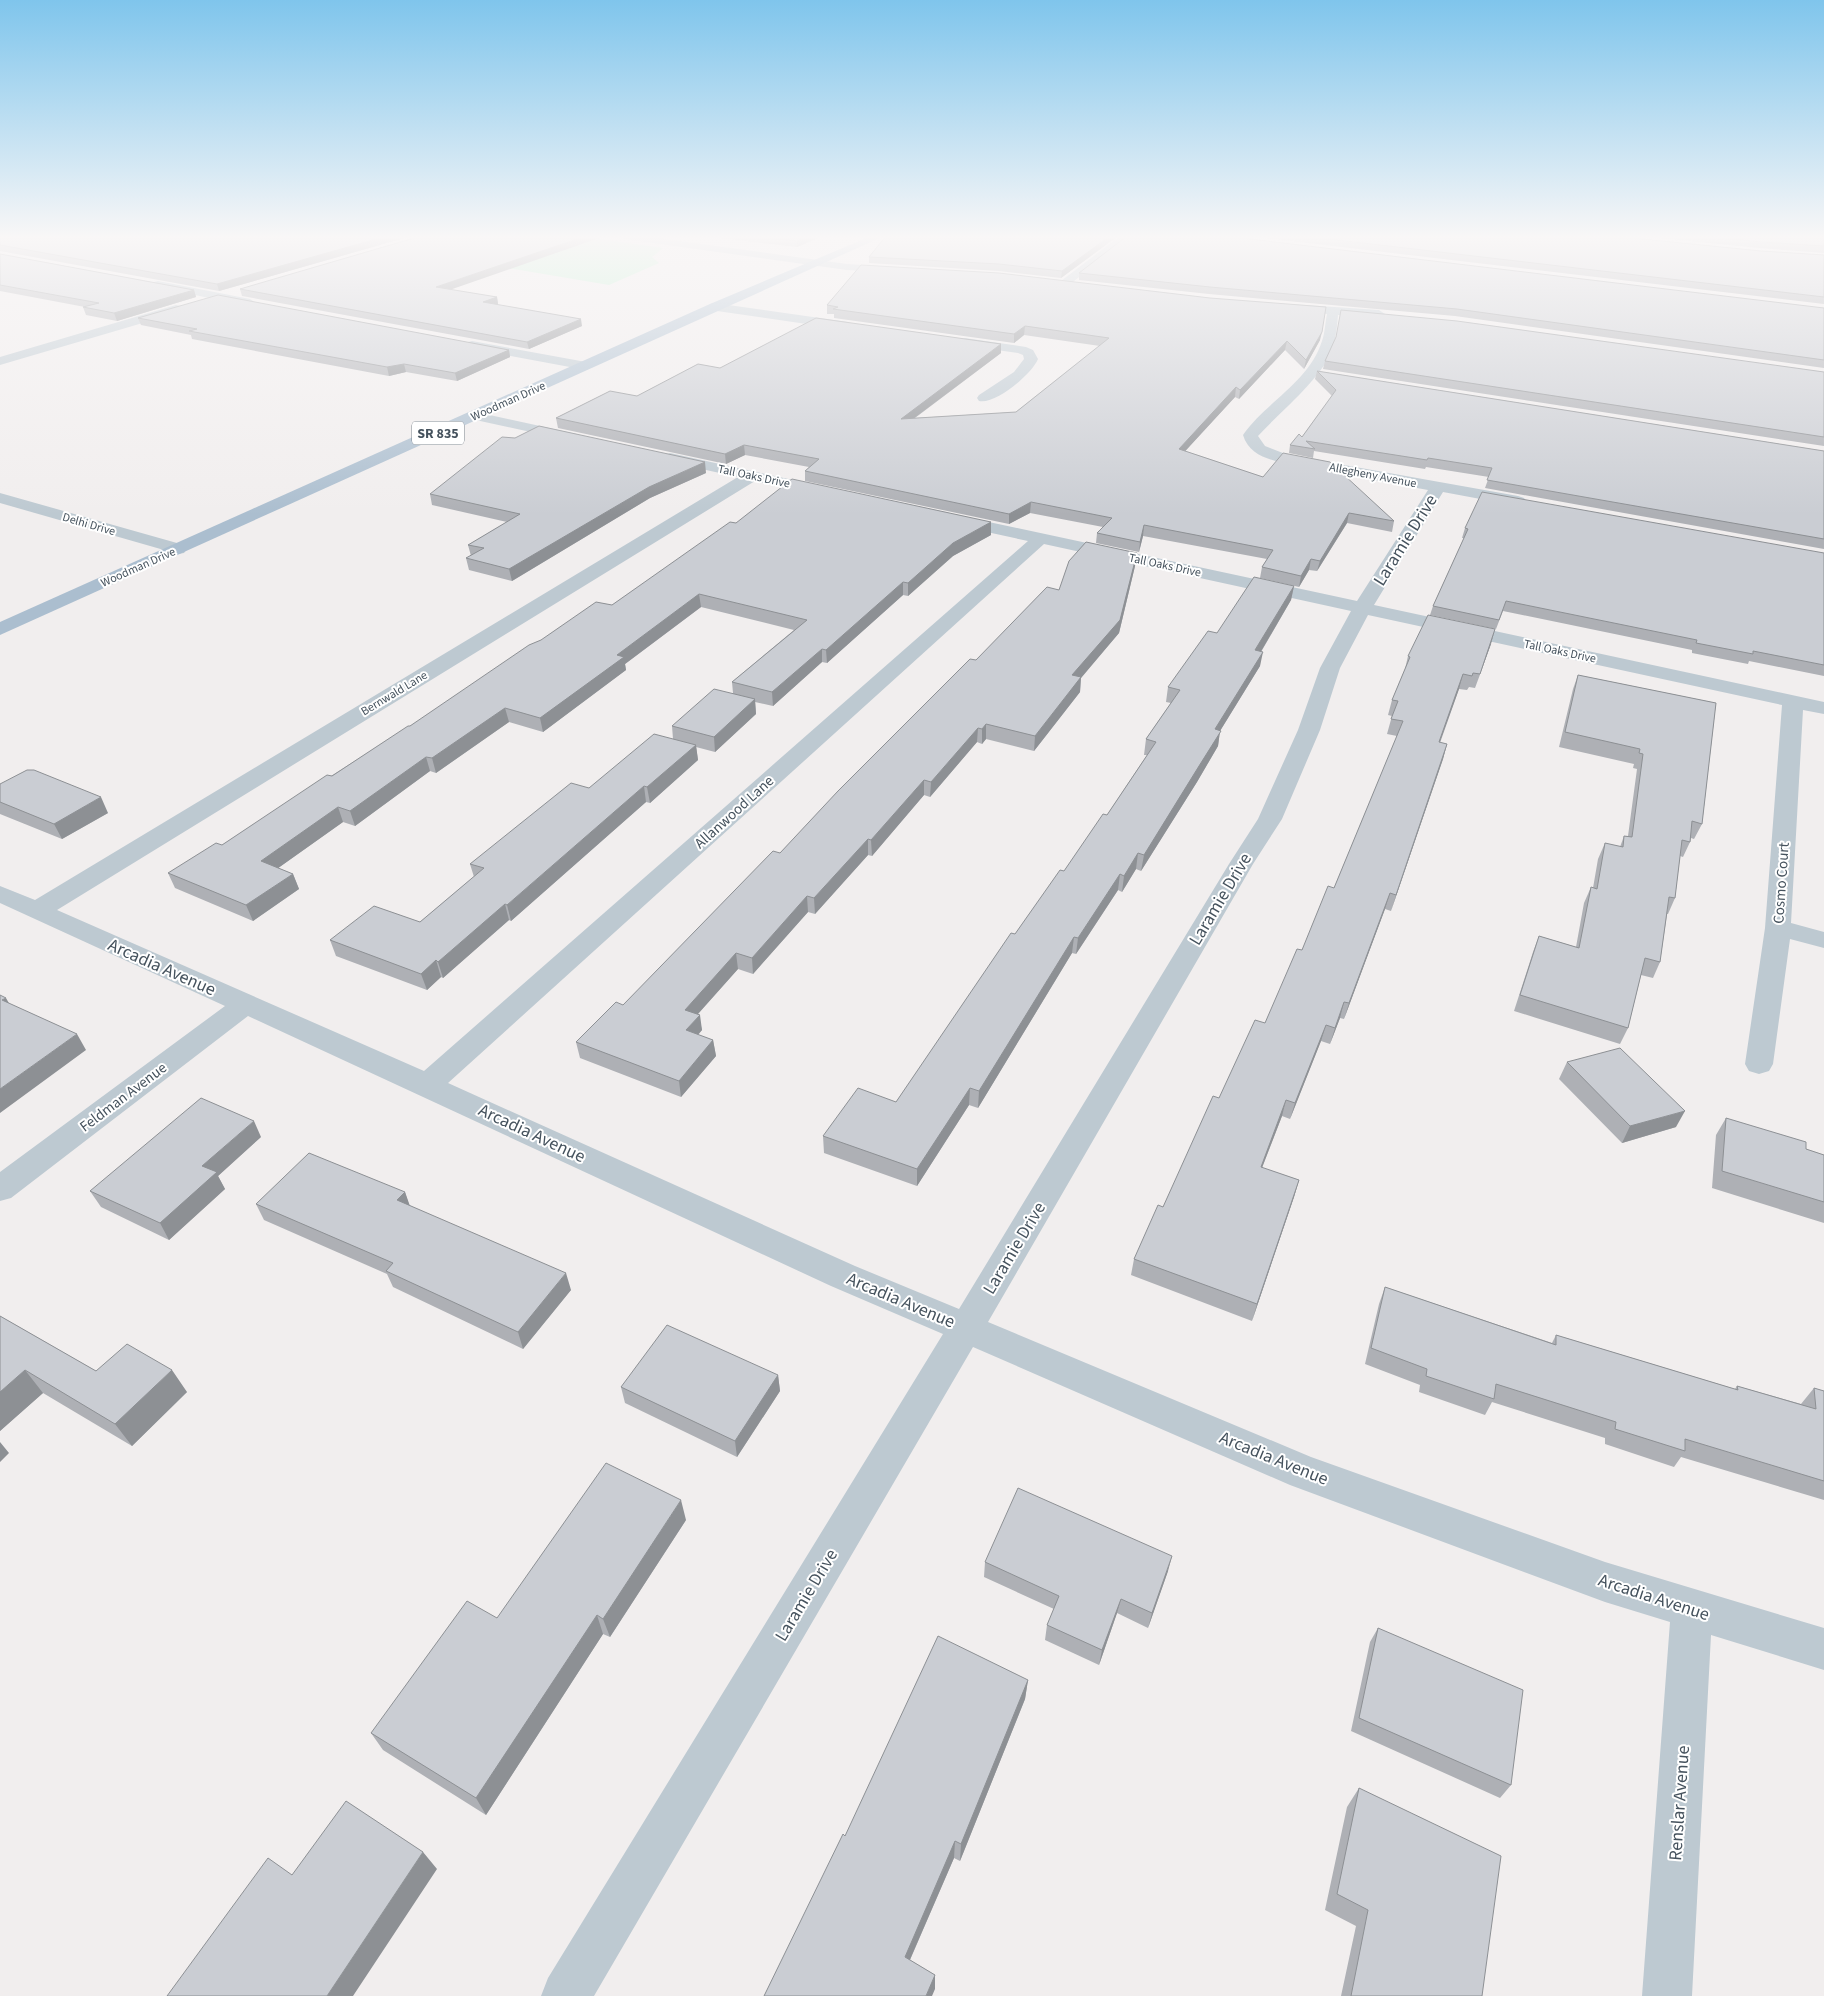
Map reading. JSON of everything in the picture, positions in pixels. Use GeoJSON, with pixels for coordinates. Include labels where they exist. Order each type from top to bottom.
{"type":"FeatureCollection","features":[{"type":"Feature","properties":{"kind":"main road","name":"Woodman Drive"},"geometry":{"type":"LineString","coordinates":[[0,629],[666,329]]}},
{"type":"Feature","properties":{"kind":"street"},"geometry":{"type":"LineString","coordinates":[[0,361],[109,329]]}},
{"type":"Feature","properties":{"kind":"street"},"geometry":{"type":"LineString","coordinates":[[1330,329],[1329,340],[1322,356],[1310,373],[1330,376]]}},
{"type":"Feature","properties":{"kind":"street"},"geometry":{"type":"LineString","coordinates":[[954,340],[1012,348],[1028,353],[1031,359],[1030,364],[1024,371],[984,398]]}},
{"type":"Feature","properties":{"kind":"street"},"geometry":{"type":"LineString","coordinates":[[457,343],[586,366]]}},
{"type":"Feature","properties":{"kind":"street","name":"Allegheny Avenue"},"geometry":{"type":"LineString","coordinates":[[1310,373],[1250,435],[1251,442],[1258,448],[1268,454],[1286,459],[1534,504]]}},
{"type":"Feature","properties":{"kind":"street"},"geometry":{"type":"LineString","coordinates":[[476,416],[591,441]]}},
{"type":"Feature","properties":{"kind":"street","name":"Tall Oaks Drive"},"geometry":{"type":"LineString","coordinates":[[657,455],[839,494]]}},
{"type":"Feature","properties":{"kind":"street","name":"Bernwald Lane"},"geometry":{"type":"LineString","coordinates":[[36,910],[752,476]]}},
{"type":"Feature","properties":{"kind":"street","name":"Laramie Drive"},"geometry":{"type":"LineString","coordinates":[[566,1996],[966,1328],[1240,864],[1270,818],[1310,730],[1330,668],[1363,608],[1438,487]]}},
{"type":"Feature","properties":{"kind":"street","name":"Delhi Drive"},"geometry":{"type":"LineString","coordinates":[[0,498],[178,549]]}},
{"type":"Feature","properties":{"kind":"street","name":"Tall Oaks Drive"},"geometry":{"type":"LineString","coordinates":[[935,515],[1824,708]]}},
{"type":"Feature","properties":{"kind":"street","name":"Allanwood Lane"},"geometry":{"type":"LineString","coordinates":[[426,1085],[1041,538]]}},
{"type":"Feature","properties":{"kind":"street","name":"Cosmo Court"},"geometry":{"type":"LineString","coordinates":[[1759,1064],[1778,928],[1793,702]]}},
{"type":"Feature","properties":{"kind":"street","name":"Arcadia Avenue"},"geometry":{"type":"LineString","coordinates":[[0,894],[426,1085],[843,1276],[1304,1472],[1605,1582],[1824,1649]]}},
{"type":"Feature","properties":{"kind":"street"},"geometry":{"type":"LineString","coordinates":[[1778,928],[1824,940]]}},
{"type":"Feature","properties":{"kind":"street","name":"Feldman Avenue"},"geometry":{"type":"LineString","coordinates":[[0,1189],[246,1004]]}},
{"type":"Feature","properties":{"kind":"street","name":"Renslar Avenue"},"geometry":{"type":"LineString","coordinates":[[1667,1996],[1692,1610]]}},
{"type":"Feature","properties":{"kind":"building"},"geometry":{"type":"Polygon","coordinates":[[[196,329],[399,329],[509,350],[455,373],[404,364],[387,367],[189,331],[196,329]]]}},
{"type":"Feature","properties":{"kind":"building"},"geometry":{"type":"Polygon","coordinates":[[[457,329],[557,329],[527,342],[457,329]]]}},
{"type":"Feature","properties":{"kind":"building"},"geometry":{"type":"Polygon","coordinates":[[[795,329],[895,329],[1001,344],[901,419],[1016,412],[1109,338],[1047,329],[1322,329],[1306,360],[1287,341],[1240,390],[1236,387],[1179,449],[1263,477],[1283,453],[1330,462],[1394,521],[1349,513],[1320,561],[1311,559],[1301,576],[1262,567],[1273,550],[1144,525],[1140,542],[1097,533],[1112,518],[1031,502],[1009,514],[805,471],[819,459],[744,445],[725,454],[556,418],[610,391],[637,396],[698,364],[720,368],[795,329]]]}},
{"type":"Feature","properties":{"kind":"building"},"geometry":{"type":"Polygon","coordinates":[[[979,329],[1021,329],[1014,334],[979,329]]]}},
{"type":"Feature","properties":{"kind":"building"},"geometry":{"type":"Polygon","coordinates":[[[1337,329],[1516,329],[1824,372],[1824,437],[1325,361],[1336,337],[1337,329]]]}},
{"type":"Feature","properties":{"kind":"building"},"geometry":{"type":"Polygon","coordinates":[[[1602,329],[1824,329],[1824,360],[1602,329]]]}},
{"type":"Feature","properties":{"kind":"building"},"geometry":{"type":"Polygon","coordinates":[[[1317,371],[1824,451],[1824,539],[1487,480],[1492,468],[1306,441],[1315,449],[1290,445],[1299,434],[1302,437],[1336,390],[1317,371]]]}},
{"type":"Feature","properties":{"kind":"building"},"geometry":{"type":"Polygon","coordinates":[[[539,426],[705,462],[649,487],[509,569],[466,558],[484,548],[468,545],[520,514],[430,494],[502,437],[515,438],[539,426]]]}},
{"type":"Feature","properties":{"kind":"building"},"geometry":{"type":"Polygon","coordinates":[[[792,479],[991,522],[953,543],[908,583],[903,582],[826,650],[822,649],[772,692],[732,682],[807,620],[699,594],[617,655],[624,657],[540,718],[505,708],[432,758],[426,757],[350,811],[338,807],[261,861],[293,874],[246,905],[168,873],[216,843],[222,845],[327,775],[332,776],[596,602],[612,605],[730,522],[736,523],[792,479]]]}},
{"type":"Feature","properties":{"kind":"building"},"geometry":{"type":"Polygon","coordinates":[[[1482,492],[1824,553],[1824,665],[1753,651],[1753,654],[1696,643],[1697,640],[1506,601],[1499,620],[1433,606],[1468,529],[1465,528],[1482,492]]]}},
{"type":"Feature","properties":{"kind":"building"},"geometry":{"type":"Polygon","coordinates":[[[1086,542],[1137,553],[1120,620],[1072,675],[1081,677],[1035,736],[986,724],[982,729],[978,728],[931,782],[924,780],[871,840],[868,839],[814,898],[807,896],[752,958],[736,953],[685,1010],[700,1015],[686,1030],[713,1040],[679,1081],[576,1042],[616,1002],[623,1005],[773,851],[780,853],[838,791],[970,659],[976,660],[1047,587],[1059,590],[1069,561],[1086,542]]]}},
{"type":"Feature","properties":{"kind":"building"},"geometry":{"type":"Polygon","coordinates":[[[1254,577],[1294,586],[1255,650],[1263,652],[1215,729],[1221,731],[1144,855],[1138,853],[1124,876],[1120,874],[1078,938],[1074,937],[979,1091],[970,1088],[917,1169],[823,1136],[858,1088],[896,1102],[1011,933],[1015,934],[1060,870],[1064,871],[1103,814],[1107,815],[1156,742],[1146,739],[1180,690],[1168,687],[1208,631],[1217,633],[1254,577]]]}},
{"type":"Feature","properties":{"kind":"building"},"geometry":{"type":"Polygon","coordinates":[[[1428,615],[1495,629],[1480,674],[1473,673],[1472,676],[1463,674],[1439,742],[1447,744],[1396,895],[1390,893],[1349,1003],[1344,1002],[1335,1028],[1326,1025],[1295,1103],[1286,1100],[1261,1167],[1299,1180],[1257,1304],[1134,1259],[1158,1205],[1163,1207],[1213,1096],[1219,1098],[1255,1020],[1265,1023],[1297,949],[1302,950],[1328,886],[1334,888],[1403,721],[1391,719],[1398,701],[1392,700],[1410,657],[1408,656],[1428,615]]]}},
{"type":"Feature","properties":{"kind":"building"},"geometry":{"type":"Polygon","coordinates":[[[1578,675],[1716,703],[1702,824],[1692,821],[1690,842],[1682,840],[1675,898],[1669,897],[1660,962],[1645,958],[1628,1028],[1520,995],[1539,936],[1579,948],[1591,887],[1597,889],[1605,843],[1623,847],[1624,836],[1632,837],[1643,754],[1639,753],[1640,749],[1565,732],[1578,675]]]}},
{"type":"Feature","properties":{"kind":"building"},"geometry":{"type":"Polygon","coordinates":[[[714,689],[755,699],[714,737],[672,726],[714,689]]]}},
{"type":"Feature","properties":{"kind":"building"},"geometry":{"type":"Polygon","coordinates":[[[654,734],[696,745],[647,787],[644,786],[507,905],[505,904],[438,962],[436,960],[421,974],[330,940],[374,906],[420,922],[484,868],[470,864],[571,783],[589,788],[654,734]]]}},
{"type":"Feature","properties":{"kind":"building"},"geometry":{"type":"Polygon","coordinates":[[[27,770],[34,770],[101,797],[54,824],[0,802],[0,784],[27,770]]]}},
{"type":"Feature","properties":{"kind":"building"},"geometry":{"type":"Polygon","coordinates":[[[0,995],[6,998],[2,1000],[77,1034],[0,1089],[0,995]]]}},
{"type":"Feature","properties":{"kind":"building"},"geometry":{"type":"Polygon","coordinates":[[[1620,1048],[1685,1111],[1630,1126],[1567,1062],[1620,1048]]]}},
{"type":"Feature","properties":{"kind":"building"},"geometry":{"type":"Polygon","coordinates":[[[201,1098],[254,1121],[202,1166],[217,1172],[160,1223],[90,1191],[201,1098]]]}},
{"type":"Feature","properties":{"kind":"building"},"geometry":{"type":"Polygon","coordinates":[[[1726,1118],[1806,1142],[1806,1149],[1824,1155],[1824,1202],[1722,1171],[1726,1118]]]}},
{"type":"Feature","properties":{"kind":"building"},"geometry":{"type":"Polygon","coordinates":[[[309,1153],[405,1192],[397,1200],[566,1273],[518,1332],[386,1271],[393,1263],[256,1204],[309,1153]]]}},
{"type":"Feature","properties":{"kind":"building"},"geometry":{"type":"Polygon","coordinates":[[[1385,1287],[1556,1345],[1556,1335],[1738,1390],[1737,1386],[1816,1409],[1814,1388],[1824,1391],[1824,1481],[1685,1439],[1685,1451],[1615,1429],[1616,1422],[1496,1384],[1494,1399],[1426,1376],[1427,1369],[1371,1348],[1385,1287]]]}},
{"type":"Feature","properties":{"kind":"building"},"geometry":{"type":"Polygon","coordinates":[[[0,1316],[96,1371],[127,1344],[172,1370],[115,1424],[25,1370],[0,1392],[0,1316]]]}},
{"type":"Feature","properties":{"kind":"building"},"geometry":{"type":"Polygon","coordinates":[[[667,1325],[778,1375],[735,1441],[621,1387],[667,1325]]]}},
{"type":"Feature","properties":{"kind":"building"},"geometry":{"type":"Polygon","coordinates":[[[606,1463],[681,1500],[603,1619],[597,1615],[476,1798],[371,1733],[467,1601],[497,1618],[606,1463]]]}},
{"type":"Feature","properties":{"kind":"building"},"geometry":{"type":"Polygon","coordinates":[[[1018,1488],[1172,1556],[1152,1613],[1121,1599],[1102,1650],[1047,1625],[1059,1596],[985,1562],[1018,1488]]]}},
{"type":"Feature","properties":{"kind":"building"},"geometry":{"type":"Polygon","coordinates":[[[1378,1628],[1523,1690],[1511,1785],[1359,1718],[1378,1628]]]}},
{"type":"Feature","properties":{"kind":"building"},"geometry":{"type":"Polygon","coordinates":[[[938,1636],[1028,1680],[961,1844],[955,1841],[905,1957],[935,1975],[926,1996],[764,1996],[843,1834],[845,1836],[938,1636]]]}},
{"type":"Feature","properties":{"kind":"building"},"geometry":{"type":"Polygon","coordinates":[[[1359,1788],[1501,1856],[1482,1996],[1351,1996],[1368,1910],[1337,1894],[1359,1788]]]}},
{"type":"Feature","properties":{"kind":"building"},"geometry":{"type":"Polygon","coordinates":[[[346,1801],[423,1852],[327,1996],[167,1996],[268,1858],[292,1875],[346,1801]]]}}]}
